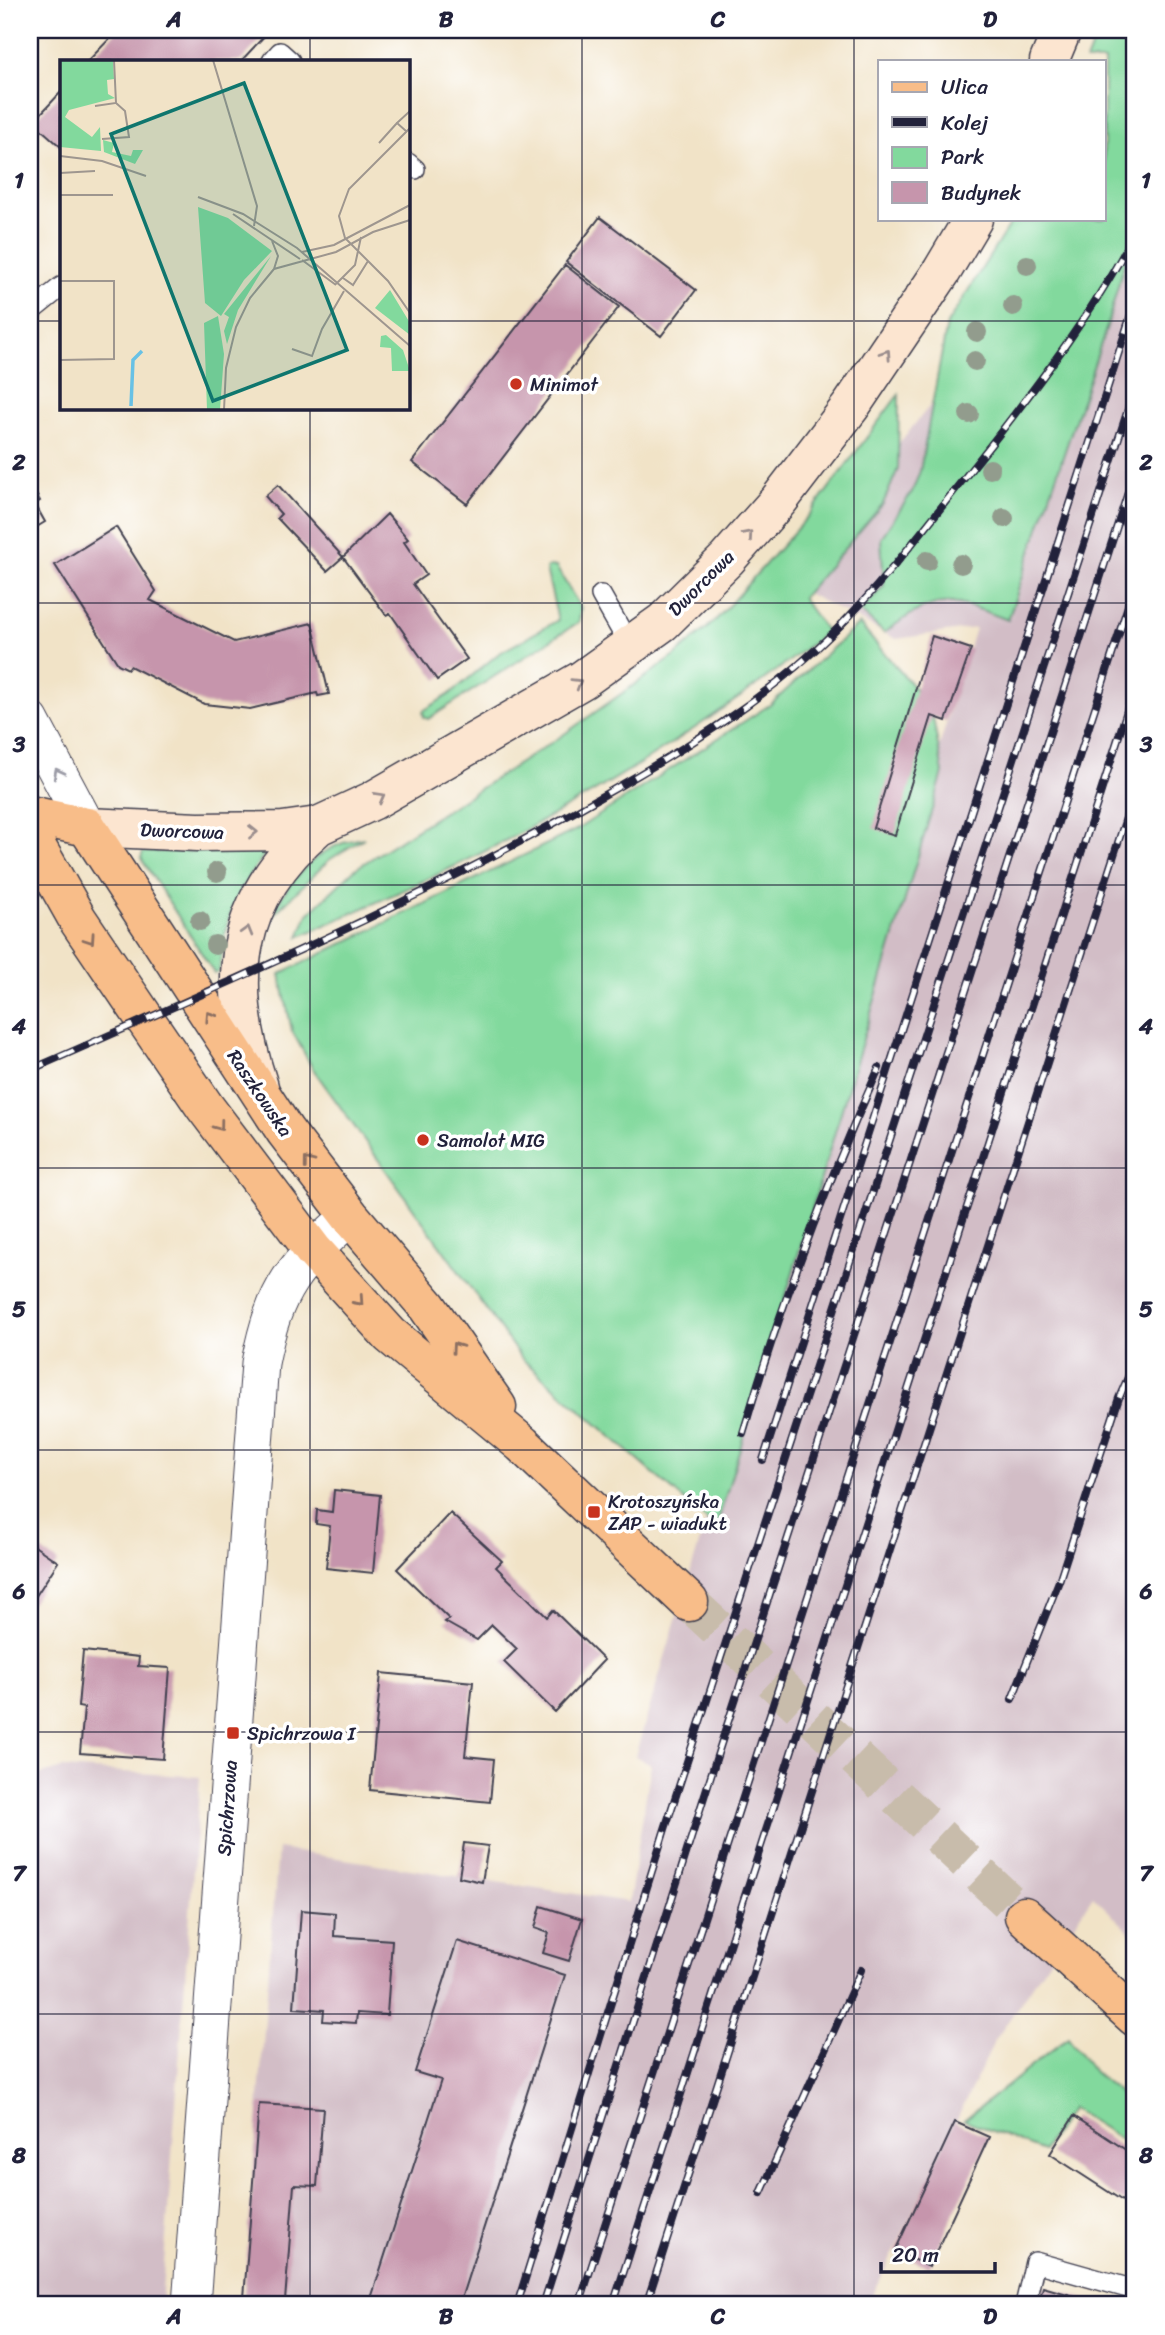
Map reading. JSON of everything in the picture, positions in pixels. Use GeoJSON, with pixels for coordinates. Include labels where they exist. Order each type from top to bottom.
{"type":"FeatureCollection","features":[{"type":"Feature","properties":{"kind":"main road"},"geometry":{"type":"LineString","coordinates":[[1049,60],[1062,30]]}},
{"type":"Feature","properties":{"kind":"main road","name":"Dworcowa"},"geometry":{"type":"LineString","coordinates":[[87,827],[198,832],[283,831],[318,826],[372,801],[582,680],[663,622],[779,500],[851,406],[942,271],[972,220]]}},
{"type":"Feature","properties":{"kind":"main road"},"geometry":{"type":"LineString","coordinates":[[30,815],[87,827]]}},
{"type":"Feature","properties":{"kind":"main road","name":"Dworcowa"},"geometry":{"type":"LineString","coordinates":[[261,1094],[247,1044],[242,1005],[240,976],[243,942],[255,903],[266,883],[288,854],[318,826]]}},
{"type":"Feature","properties":{"kind":"main road","name":"Raszkowska"},"geometry":{"type":"LineString","coordinates":[[87,827],[261,1094],[350,1216],[427,1306],[522,1444]]}},
{"type":"Feature","properties":{"kind":"main road","name":"Raszkowska"},"geometry":{"type":"LineString","coordinates":[[30,835],[43,876],[78,920],[205,1107],[313,1250],[390,1335],[522,1444],[689,1602]]}},
{"type":"Feature","properties":{"kind":"main road"},"geometry":{"type":"LineString","coordinates":[[1024,1916],[1135,2017]]}},
{"type":"Feature","properties":{"kind":"street","name":"Raszkowska"},"geometry":{"type":"LineString","coordinates":[[30,720],[87,827]]}},
{"type":"Feature","properties":{"kind":"street","name":"Spichrzowa"},"geometry":{"type":"LineString","coordinates":[[191,2305],[260,1363],[281,1291],[295,1268],[350,1216]]}},
{"type":"Feature","properties":{"kind":"lane"},"geometry":{"type":"LineString","coordinates":[[273,60],[280,52],[289,60]]}},
{"type":"Feature","properties":{"kind":"lane"},"geometry":{"type":"LineString","coordinates":[[30,312],[60,288]]}},
{"type":"Feature","properties":{"kind":"lane"},"geometry":{"type":"LineString","coordinates":[[601,595],[630,646]]}},
{"type":"Feature","properties":{"kind":"lane"},"geometry":{"type":"LineString","coordinates":[[1025,2305],[1035,2262],[1135,2290]]}},
{"type":"Feature","properties":{"kind":"shaded area"},"geometry":{"type":"Polygon","coordinates":[[[1135,88],[1135,1937],[1093,1896],[994,2042],[868,2305],[243,2305],[278,1849],[629,1902],[651,1765],[635,1756],[975,628],[896,639],[789,584],[865,484],[1084,220],[1106,220],[1135,88]]]}},
{"type":"Feature","properties":{"kind":"shaded area"},"geometry":{"type":"Polygon","coordinates":[[[62,1768],[200,1777],[161,2305],[30,2305],[30,1778],[62,1768]]]}},
{"type":"Feature","properties":{"kind":"green space"},"geometry":{"type":"Polygon","coordinates":[[[1098,30],[1135,30],[1135,223],[1107,326],[1008,620],[956,603],[943,603],[917,611],[884,633],[860,611],[884,586],[881,538],[912,492],[920,471],[947,324],[1012,220],[1106,220],[1106,60],[1086,60],[1098,30]]]}},
{"type":"Feature","properties":{"kind":"green space"},"geometry":{"type":"Polygon","coordinates":[[[899,394],[898,469],[883,504],[802,598],[827,632],[715,715],[597,790],[463,862],[299,937],[308,914],[355,869],[560,737],[675,656],[715,621],[809,515],[899,394]]]}},
{"type":"Feature","properties":{"kind":"green space"},"geometry":{"type":"Polygon","coordinates":[[[549,566],[556,567],[581,608],[579,622],[428,719],[424,717],[423,711],[450,694],[498,654],[558,620],[546,569],[549,566]]]}},
{"type":"Feature","properties":{"kind":"green space"},"geometry":{"type":"Polygon","coordinates":[[[859,624],[931,707],[943,773],[716,1528],[521,1358],[313,1069],[292,1031],[280,974],[576,830],[771,704],[859,624]]]}},
{"type":"Feature","properties":{"kind":"green space"},"geometry":{"type":"Polygon","coordinates":[[[364,838],[329,860],[270,918],[286,890],[307,866],[333,848],[364,838]]]}},
{"type":"Feature","properties":{"kind":"green space"},"geometry":{"type":"Polygon","coordinates":[[[268,850],[239,893],[228,921],[219,972],[214,973],[141,858],[143,852],[268,850]]]}},
{"type":"Feature","properties":{"kind":"green space"},"geometry":{"type":"Polygon","coordinates":[[[1068,2037],[1094,2072],[1135,2106],[1135,2148],[1071,2108],[1043,2151],[964,2120],[1068,2037]]]}},
{"type":"Feature","properties":{"kind":"building"},"geometry":{"type":"Polygon","coordinates":[[[118,30],[270,30],[242,60],[89,60],[118,30]]]}},
{"type":"Feature","properties":{"kind":"building"},"geometry":{"type":"Polygon","coordinates":[[[60,93],[60,146],[33,122],[60,93]]]}},
{"type":"Feature","properties":{"kind":"building"},"geometry":{"type":"Polygon","coordinates":[[[600,217],[696,290],[661,336],[566,262],[600,217]]]}},
{"type":"Feature","properties":{"kind":"building","name":"Minimot"},"geometry":{"type":"Polygon","coordinates":[[[565,265],[619,307],[467,504],[412,462],[565,265]]]}},
{"type":"Feature","properties":{"kind":"building"},"geometry":{"type":"Polygon","coordinates":[[[278,485],[343,557],[327,571],[277,518],[281,514],[265,496],[278,485]]]}},
{"type":"Feature","properties":{"kind":"building"},"geometry":{"type":"Polygon","coordinates":[[[33,489],[40,501],[35,504],[45,522],[30,531],[30,491],[33,489]]]}},
{"type":"Feature","properties":{"kind":"building"},"geometry":{"type":"Polygon","coordinates":[[[387,514],[408,539],[404,542],[426,575],[413,584],[467,659],[437,680],[390,613],[386,615],[343,557],[387,514]]]}},
{"type":"Feature","properties":{"kind":"building"},"geometry":{"type":"Polygon","coordinates":[[[116,527],[156,591],[150,600],[234,642],[312,623],[329,694],[318,696],[317,693],[250,709],[204,704],[130,666],[128,669],[118,664],[55,565],[116,527]]]}},
{"type":"Feature","properties":{"kind":"building"},"geometry":{"type":"Polygon","coordinates":[[[932,636],[971,649],[946,721],[932,716],[895,835],[873,828],[932,636]]]}},
{"type":"Feature","properties":{"kind":"building"},"geometry":{"type":"Polygon","coordinates":[[[334,1490],[380,1495],[373,1573],[326,1568],[330,1526],[316,1524],[317,1510],[332,1512],[334,1490]]]}},
{"type":"Feature","properties":{"kind":"building"},"geometry":{"type":"Polygon","coordinates":[[[450,1513],[502,1561],[496,1567],[547,1617],[553,1610],[604,1660],[555,1712],[504,1662],[517,1649],[492,1625],[477,1640],[445,1622],[449,1619],[397,1569],[450,1513]]]}},
{"type":"Feature","properties":{"kind":"building"},"geometry":{"type":"Polygon","coordinates":[[[30,1543],[58,1562],[30,1605],[30,1543]]]}},
{"type":"Feature","properties":{"kind":"building"},"geometry":{"type":"Polygon","coordinates":[[[83,1651],[139,1657],[138,1666],[170,1668],[163,1759],[80,1753],[84,1708],[78,1707],[83,1651]]]}},
{"type":"Feature","properties":{"kind":"building"},"geometry":{"type":"Polygon","coordinates":[[[381,1673],[473,1682],[465,1756],[494,1759],[490,1802],[370,1790],[381,1673]]]}},
{"type":"Feature","properties":{"kind":"building"},"geometry":{"type":"Polygon","coordinates":[[[464,1843],[488,1846],[482,1882],[459,1877],[464,1843]]]}},
{"type":"Feature","properties":{"kind":"building"},"geometry":{"type":"Polygon","coordinates":[[[541,1906],[582,1919],[569,1961],[543,1953],[549,1933],[535,1928],[541,1906]]]}},
{"type":"Feature","properties":{"kind":"building"},"geometry":{"type":"Polygon","coordinates":[[[301,1910],[335,1913],[334,1936],[392,1940],[387,2015],[357,2013],[356,2023],[323,2021],[324,2010],[294,2008],[301,1910]]]}},
{"type":"Feature","properties":{"kind":"building"},"geometry":{"type":"Polygon","coordinates":[[[457,1941],[565,1975],[459,2305],[369,2305],[441,2080],[415,2072],[457,1941]]]}},
{"type":"Feature","properties":{"kind":"building"},"geometry":{"type":"Polygon","coordinates":[[[259,2104],[323,2108],[317,2186],[294,2185],[285,2301],[244,2298],[259,2104]]]}},
{"type":"Feature","properties":{"kind":"building"},"geometry":{"type":"Polygon","coordinates":[[[1074,2116],[1135,2156],[1135,2209],[1050,2154],[1074,2116]]]}},
{"type":"Feature","properties":{"kind":"building"},"geometry":{"type":"Polygon","coordinates":[[[955,2122],[989,2137],[929,2267],[895,2251],[955,2122]]]}},
{"type":"Feature","properties":{"kind":"building"},"geometry":{"type":"Polygon","coordinates":[[[1043,2287],[1106,2305],[1038,2305],[1043,2287]]]}},
{"type":"Feature","properties":{"kind":"building"},"geometry":{"type":"Polygon","coordinates":[[[880,2297],[906,2305],[878,2305],[880,2297]]]}},
{"type":"Feature","properties":{"kind":"tunnel"},"geometry":{"type":"LineString","coordinates":[[689,1602],[1024,1916]]}},
{"type":"Feature","properties":{"kind":"railway"},"geometry":{"type":"LineString","coordinates":[[30,1070],[317,942],[458,874],[629,781],[752,702],[781,680],[835,631],[909,548],[1062,350],[1120,261],[1135,232]]}},
{"type":"Feature","properties":{"kind":"railway"},"geometry":{"type":"LineString","coordinates":[[763,1460],[1135,302]]}},
{"type":"Feature","properties":{"kind":"railway"},"geometry":{"type":"LineString","coordinates":[[517,2305],[665,1829],[1135,388]]}},
{"type":"Feature","properties":{"kind":"railway"},"geometry":{"type":"LineString","coordinates":[[543,2305],[718,1753],[1135,471]]}},
{"type":"Feature","properties":{"kind":"railway"},"geometry":{"type":"LineString","coordinates":[[579,2305],[1135,584]]}},
{"type":"Feature","properties":{"kind":"railway"},"geometry":{"type":"LineString","coordinates":[[613,2305],[1135,686]]}},
{"type":"Feature","properties":{"kind":"railway"},"geometry":{"type":"LineString","coordinates":[[646,2305],[1135,790]]}},
{"type":"Feature","properties":{"kind":"railway"},"geometry":{"type":"LineString","coordinates":[[743,1433],[805,1248],[879,1068]]}},
{"type":"Feature","properties":{"kind":"railway"},"geometry":{"type":"LineString","coordinates":[[1012,1699],[1059,1581],[1119,1398],[1135,1361]]}},
{"type":"Feature","properties":{"kind":"railway"},"geometry":{"type":"LineString","coordinates":[[761,2193],[861,1970]]}},
{"type":"Feature","properties":{"kind":"place","name":"Minimot"},"geometry":{"type":"Point","coordinates":[516,384]}},
{"type":"Feature","properties":{"kind":"place","name":"Samolot MIG"},"geometry":{"type":"Point","coordinates":[423,1140]}},
{"type":"Feature","properties":{"kind":"place","name":"Krotoszyńska ZAP - wiadukt"},"geometry":{"type":"Point","coordinates":[594,1512]}},
{"type":"Feature","properties":{"kind":"place","name":"Spichrzowa I"},"geometry":{"type":"Point","coordinates":[233,1733]}}]}
